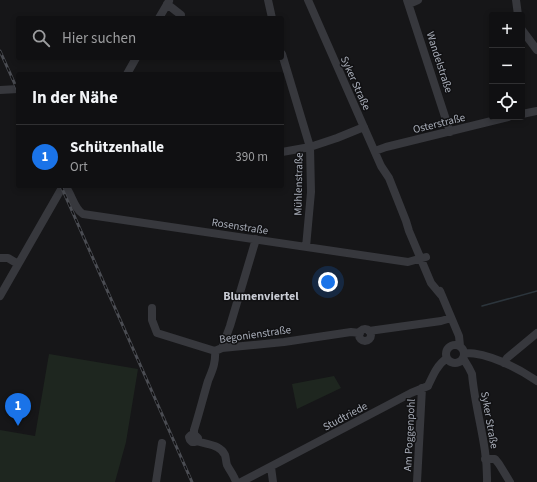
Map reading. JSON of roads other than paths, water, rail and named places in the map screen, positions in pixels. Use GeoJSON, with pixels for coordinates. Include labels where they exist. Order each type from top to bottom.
{"type":"FeatureCollection","features":[{"type":"Feature","properties":{"kind":"street"},"geometry":{"type":"LineString","coordinates":[[268,0],[272,16]]}},
{"type":"Feature","properties":{"kind":"street","name":"Syker Straße"},"geometry":{"type":"LineString","coordinates":[[308,0],[364,127],[385,164],[387,174],[410,233],[423,258],[431,283],[441,295],[451,318],[459,353],[472,384],[483,438],[485,459],[488,466],[487,482]]}},
{"type":"Feature","properties":{"kind":"street","name":"Syker Straße"},"geometry":{"type":"LineString","coordinates":[[312,0],[377,151]]}},
{"type":"Feature","properties":{"kind":"street"},"geometry":{"type":"LineString","coordinates":[[408,2],[418,0]]}},
{"type":"Feature","properties":{"kind":"street"},"geometry":{"type":"LineString","coordinates":[[516,0],[518,12]]}},
{"type":"Feature","properties":{"kind":"street"},"geometry":{"type":"LineString","coordinates":[[160,16],[168,2],[181,16]]}},
{"type":"Feature","properties":{"kind":"street","name":"Wandelstraße"},"geometry":{"type":"LineString","coordinates":[[408,2],[450,132]]}},
{"type":"Feature","properties":{"kind":"street"},"geometry":{"type":"LineString","coordinates":[[525,34],[537,50]]}},
{"type":"Feature","properties":{"kind":"street"},"geometry":{"type":"LineString","coordinates":[[128,72],[135,60]]}},
{"type":"Feature","properties":{"kind":"street","name":"Mühlenstraße"},"geometry":{"type":"LineString","coordinates":[[284,60],[310,147],[311,192],[306,247]]}},
{"type":"Feature","properties":{"kind":"street"},"geometry":{"type":"LineString","coordinates":[[0,90],[16,89]]}},
{"type":"Feature","properties":{"kind":"street"},"geometry":{"type":"LineString","coordinates":[[525,113],[537,111]]}},
{"type":"Feature","properties":{"kind":"street","name":"Osterstraße"},"geometry":{"type":"LineString","coordinates":[[377,151],[496,120]]}},
{"type":"Feature","properties":{"kind":"street"},"geometry":{"type":"LineString","coordinates":[[284,152],[310,147],[364,127]]}},
{"type":"Feature","properties":{"kind":"street"},"geometry":{"type":"LineString","coordinates":[[0,296],[63,188]]}},
{"type":"Feature","properties":{"kind":"street","name":"Rosenstraße"},"geometry":{"type":"LineString","coordinates":[[66,188],[69,191],[77,209],[83,214],[408,262],[423,258]]}},
{"type":"Feature","properties":{"kind":"street"},"geometry":{"type":"LineString","coordinates":[[236,482],[225,455],[221,450],[214,445],[203,443],[196,437],[194,430],[214,367],[218,349],[230,326],[256,239]]}},
{"type":"Feature","properties":{"kind":"street"},"geometry":{"type":"LineString","coordinates":[[0,258],[8,258],[18,264]]}},
{"type":"Feature","properties":{"kind":"street","name":"Begonienstraße"},"geometry":{"type":"LineString","coordinates":[[152,308],[152,320],[157,333],[218,349],[284,342],[350,332],[360,333],[361,339],[366,341],[371,337],[369,331],[441,321],[451,318]]}},
{"type":"Feature","properties":{"kind":"street"},"geometry":{"type":"LineString","coordinates":[[504,364],[507,358],[537,334]]}},
{"type":"Feature","properties":{"kind":"street","name":"Studtriede"},"geometry":{"type":"LineString","coordinates":[[241,482],[411,393],[428,386],[436,369],[442,361],[447,358],[447,350],[459,353]]}},
{"type":"Feature","properties":{"kind":"street"},"geometry":{"type":"LineString","coordinates":[[447,358],[453,363],[459,353],[472,353],[517,369],[537,381]]}},
{"type":"Feature","properties":{"kind":"street","name":"Am Poggenpohl"},"geometry":{"type":"LineString","coordinates":[[417,482],[422,388]]}},
{"type":"Feature","properties":{"kind":"street"},"geometry":{"type":"LineString","coordinates":[[156,482],[162,443]]}},
{"type":"Feature","properties":{"kind":"street"},"geometry":{"type":"LineString","coordinates":[[485,459],[495,459],[510,482]]}},
{"type":"Feature","properties":{"kind":"street","name":"Syker Straße"},"geometry":{"type":"LineString","coordinates":[[482,482],[482,466],[485,459]]}},
{"type":"Feature","properties":{"kind":"street"},"geometry":{"type":"LineString","coordinates":[[271,467],[273,482]]}},
{"type":"Feature","properties":{"kind":"waterway"},"geometry":{"type":"LineString","coordinates":[[482,306],[537,291]]}},
{"type":"Feature","properties":{"kind":"railway"},"geometry":{"type":"LineString","coordinates":[[0,51],[16,87]]}},
{"type":"Feature","properties":{"kind":"railway"},"geometry":{"type":"LineString","coordinates":[[62,188],[192,482]]}},
{"type":"Feature","properties":{"kind":"place","name":"Schützenhalle"},"geometry":{"type":"Point","coordinates":[18,426]}},
{"type":"Feature","properties":{"kind":"district","name":"Blumenviertel"},"geometry":{"type":"Point","coordinates":[261,296]}}]}
